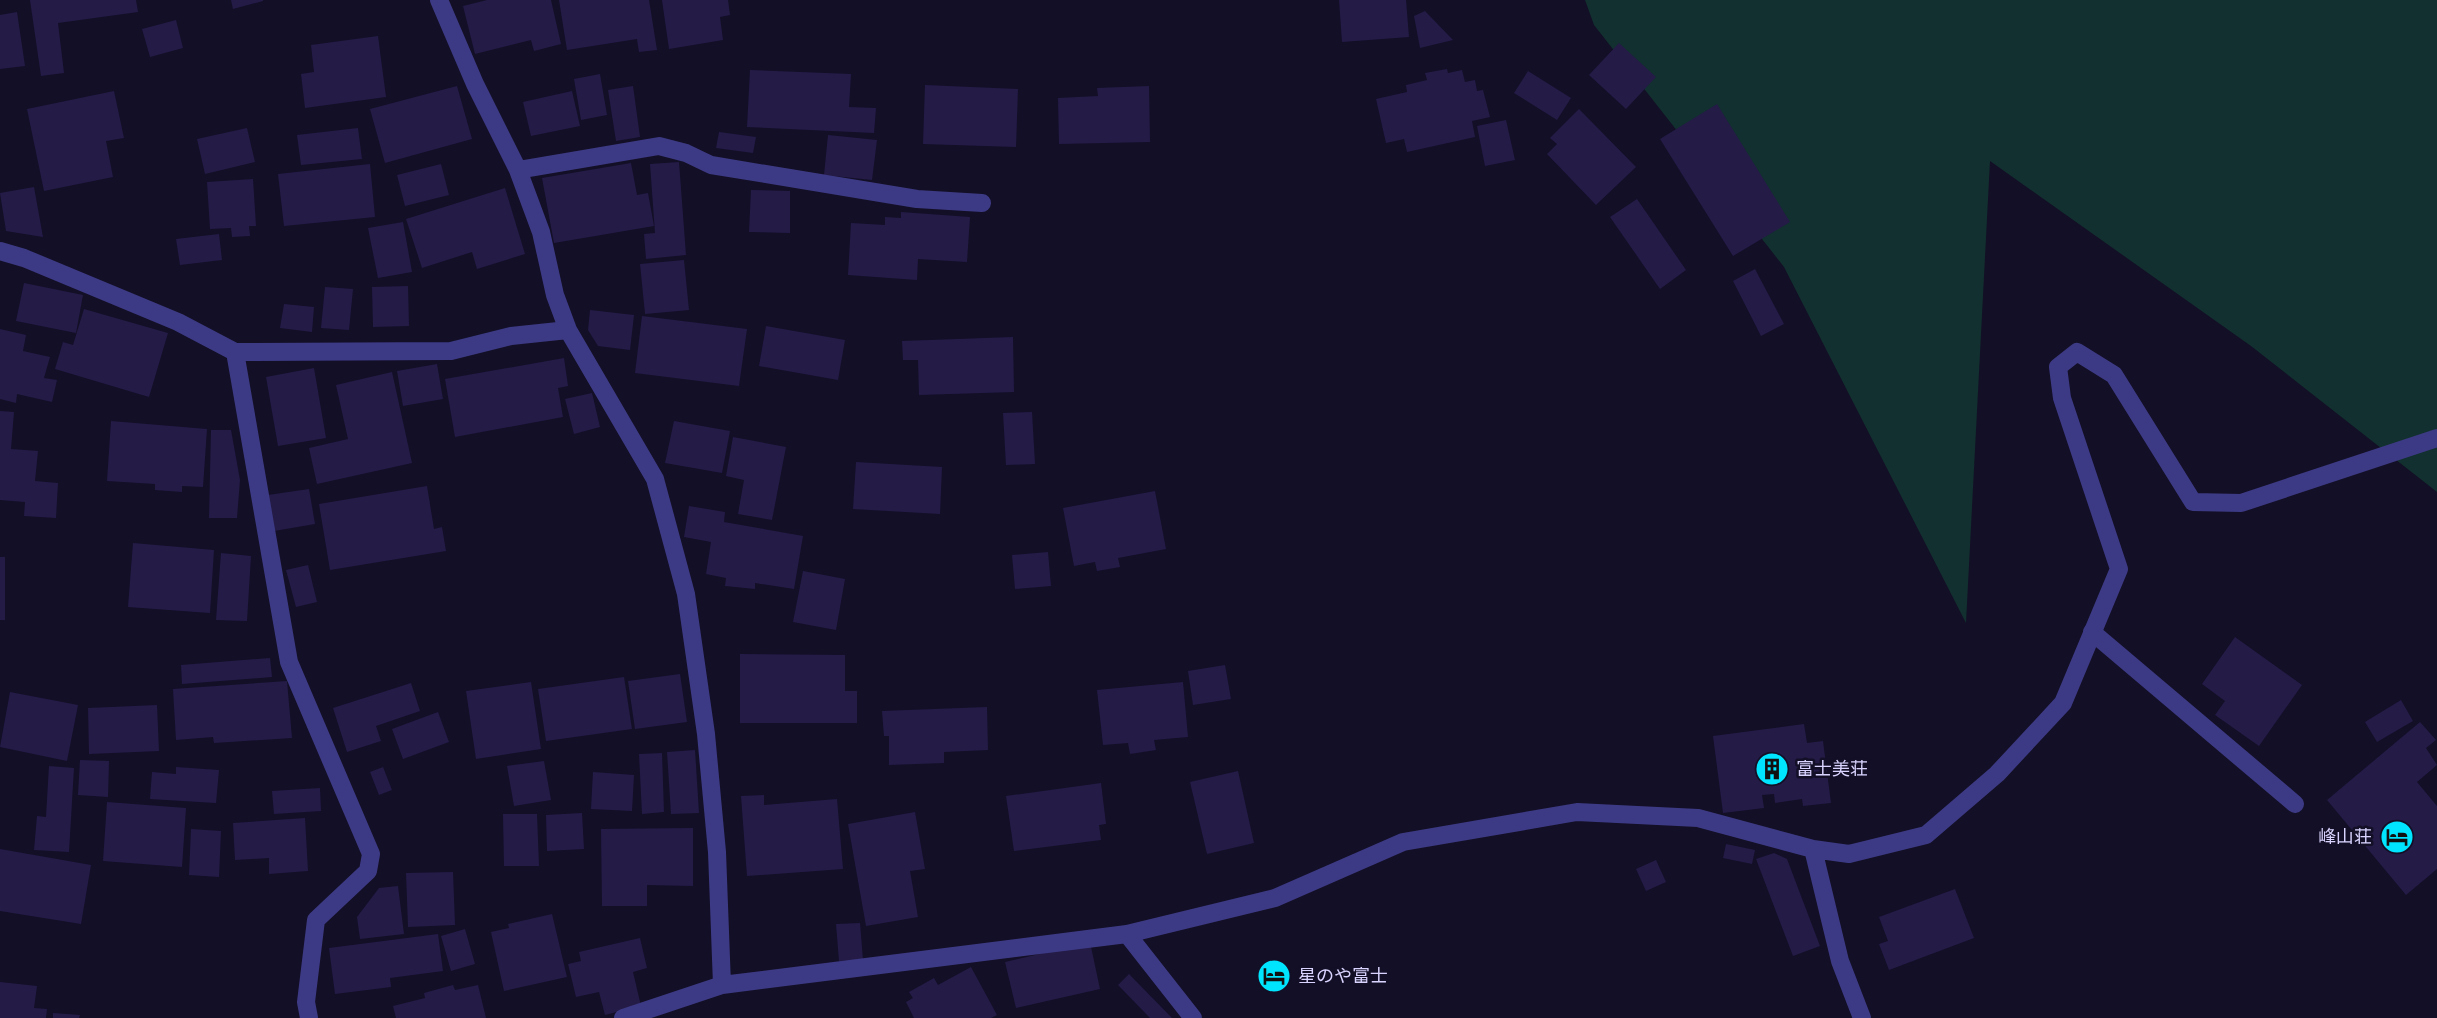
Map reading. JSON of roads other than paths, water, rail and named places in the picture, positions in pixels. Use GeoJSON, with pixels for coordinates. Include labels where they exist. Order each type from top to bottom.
{"type":"FeatureCollection","features":[{"type":"Feature","properties":{"kind":"street"},"geometry":{"type":"LineString","coordinates":[[439,0],[475,84],[518,170],[541,232],[555,295],[568,330],[655,479],[687,594],[706,734],[717,852],[722,985]]}},
{"type":"Feature","properties":{"kind":"street"},"geometry":{"type":"LineString","coordinates":[[518,170],[659,146],[686,153],[711,165],[917,199],[982,203]]}},
{"type":"Feature","properties":{"kind":"street"},"geometry":{"type":"LineString","coordinates":[[0,251],[24,258],[155,312],[235,352],[451,351],[511,337],[568,330]]}},
{"type":"Feature","properties":{"kind":"street"},"geometry":{"type":"LineString","coordinates":[[235,352],[289,662],[371,854],[368,871],[316,920],[306,1002],[309,1018]]}},
{"type":"Feature","properties":{"kind":"street"},"geometry":{"type":"LineString","coordinates":[[623,1018],[722,985],[1127,934],[1275,898],[1403,842],[1577,812],[1698,817],[1812,849],[1849,854],[1926,835],[1997,774],[2063,703],[2119,569],[2063,398],[2059,367],[2077,352],[2113,375],[2193,502],[2241,503],[2437,438]]}},
{"type":"Feature","properties":{"kind":"street"},"geometry":{"type":"LineString","coordinates":[[2092,632],[2295,804]]}},
{"type":"Feature","properties":{"kind":"street"},"geometry":{"type":"LineString","coordinates":[[1812,849],[1840,961],[1862,1018]]}},
{"type":"Feature","properties":{"kind":"street"},"geometry":{"type":"LineString","coordinates":[[1127,934],[1193,1018]]}},
{"type":"Feature","properties":{"kind":"place","name":"富士美荘"},"geometry":{"type":"Point","coordinates":[1772,769]}},
{"type":"Feature","properties":{"kind":"place","name":"峰山荘"},"geometry":{"type":"Point","coordinates":[2397,837]}},
{"type":"Feature","properties":{"kind":"place","name":"星のや富士"},"geometry":{"type":"Point","coordinates":[1274,976]}}]}
